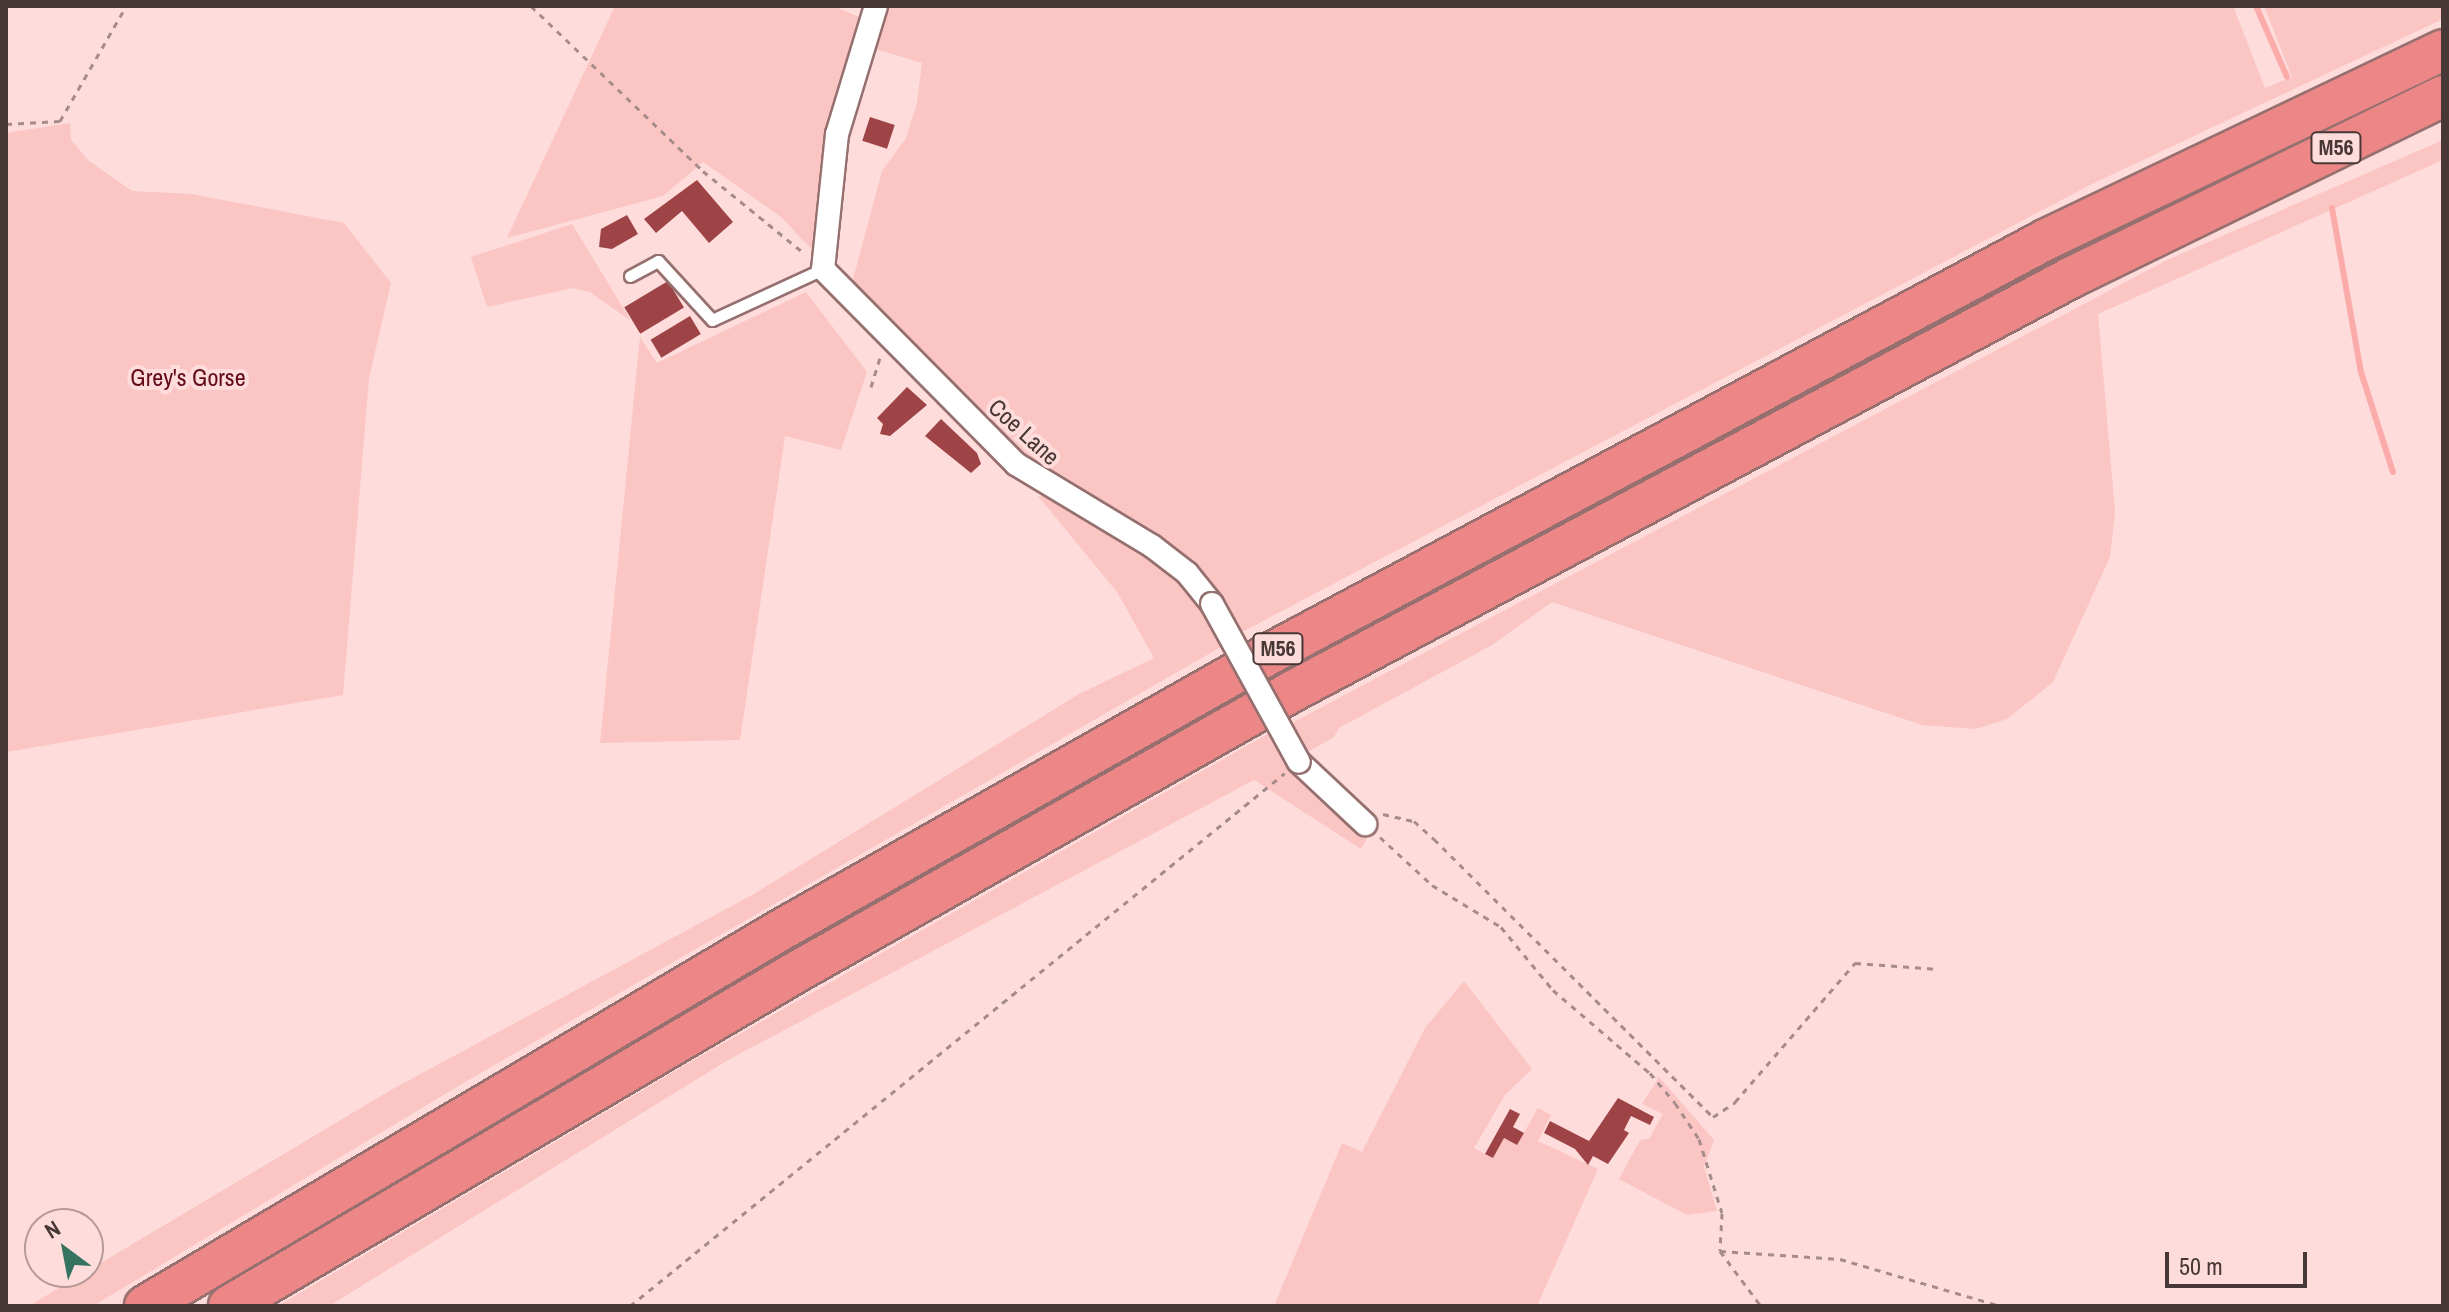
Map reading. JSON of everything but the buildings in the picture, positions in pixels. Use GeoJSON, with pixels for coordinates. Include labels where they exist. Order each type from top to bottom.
{"type":"FeatureCollection","features":[{"type":"Feature","properties":{"kind":"highway","name":"M56"},"geometry":{"type":"LineString","coordinates":[[145,1306],[779,931],[1299,638],[2045,240],[2443,50]]}},
{"type":"Feature","properties":{"kind":"highway","name":"M56"},"geometry":{"type":"LineString","coordinates":[[229,1306],[798,971],[1280,698],[1816,410],[2229,199],[2443,96]]}},
{"type":"Feature","properties":{"kind":"highway"},"geometry":{"type":"LineString","coordinates":[[2229,199],[2443,116]]}},
{"type":"Feature","properties":{"kind":"street"},"geometry":{"type":"LineString","coordinates":[[823,269],[837,134],[876,6]]}},
{"type":"Feature","properties":{"kind":"street","name":"Coe Lane"},"geometry":{"type":"LineString","coordinates":[[823,269],[1016,464],[1152,546],[1187,573],[1212,604],[1299,762],[1363,822]]}},
{"type":"Feature","properties":{"kind":"lane"},"geometry":{"type":"LineString","coordinates":[[630,276],[658,261],[712,320],[823,269]]}},
{"type":"Feature","properties":{"kind":"path"},"geometry":{"type":"LineString","coordinates":[[6,124],[60,121],[126,6]]}},
{"type":"Feature","properties":{"kind":"path"},"geometry":{"type":"LineString","coordinates":[[531,6],[703,171],[823,269]]}},
{"type":"Feature","properties":{"kind":"path"},"geometry":{"type":"LineString","coordinates":[[630,1306],[1299,762]]}},
{"type":"Feature","properties":{"kind":"path"},"geometry":{"type":"LineString","coordinates":[[1761,1306],[1720,1251],[1722,1213],[1699,1139],[1659,1083],[1553,990],[1501,927],[1432,885],[1363,822],[1377,814],[1414,821],[1713,1117],[1735,1102],[1855,963],[1939,969]]}},
{"type":"Feature","properties":{"kind":"path"},"geometry":{"type":"LineString","coordinates":[[1720,1251],[1840,1259],[2001,1306]]}},
{"type":"Feature","properties":{"kind":"green space"},"geometry":{"type":"Polygon","coordinates":[[[615,6],[834,6],[863,19],[816,254],[780,216],[703,162],[663,196],[507,238],[615,6]]]}},
{"type":"Feature","properties":{"kind":"green space"},"geometry":{"type":"Polygon","coordinates":[[[882,6],[2233,6],[2265,88],[2292,77],[2264,6],[2443,6],[2443,19],[2092,184],[1240,633],[1220,600],[1022,455],[851,287],[882,171],[906,138],[917,103],[922,63],[869,47],[882,6]]]}},
{"type":"Feature","properties":{"kind":"green space","name":"Grey's Gorse"},"geometry":{"type":"Polygon","coordinates":[[[70,123],[71,140],[89,161],[132,191],[191,194],[344,223],[391,283],[369,378],[343,695],[6,752],[6,133],[70,123]]]}},
{"type":"Feature","properties":{"kind":"green space"},"geometry":{"type":"Polygon","coordinates":[[[2443,140],[2443,160],[2098,314],[2115,512],[2110,557],[2053,682],[2007,719],[1975,729],[1922,725],[1552,602],[1492,645],[1339,728],[1334,737],[1304,754],[1288,725],[2167,260],[2443,140]]]}},
{"type":"Feature","properties":{"kind":"green space"},"geometry":{"type":"Polygon","coordinates":[[[572,224],[631,321],[590,292],[573,288],[487,307],[471,257],[572,224]]]}},
{"type":"Feature","properties":{"kind":"green space"},"geometry":{"type":"Polygon","coordinates":[[[806,292],[867,372],[841,450],[785,436],[740,740],[600,743],[640,337],[657,363],[806,292]]]}},
{"type":"Feature","properties":{"kind":"green space"},"geometry":{"type":"Polygon","coordinates":[[[1038,496],[1050,497],[1182,574],[1226,644],[470,1079],[93,1306],[29,1306],[59,1288],[104,1288],[104,1261],[389,1091],[754,894],[1079,694],[1154,658],[1117,592],[1038,496]]]}},
{"type":"Feature","properties":{"kind":"green space"},"geometry":{"type":"Polygon","coordinates":[[[1273,731],[1331,806],[1367,838],[1361,849],[1254,780],[728,1060],[329,1306],[278,1306],[692,1061],[1273,731]]]}},
{"type":"Feature","properties":{"kind":"green space"},"geometry":{"type":"Polygon","coordinates":[[[1464,981],[1532,1069],[1505,1095],[1474,1148],[1493,1158],[1504,1138],[1517,1145],[1538,1108],[1551,1115],[1538,1141],[1598,1169],[1537,1306],[1274,1306],[1342,1143],[1362,1152],[1425,1028],[1464,981]]]}},
{"type":"Feature","properties":{"kind":"green space"},"geometry":{"type":"Polygon","coordinates":[[[1659,1077],[1714,1140],[1704,1167],[1717,1211],[1687,1215],[1619,1179],[1640,1140],[1649,1139],[1663,1114],[1642,1104],[1659,1077]]]}},
{"type":"Feature","properties":{"kind":"waterway"},"geometry":{"type":"LineString","coordinates":[[2256,6],[2287,77]]}},
{"type":"Feature","properties":{"kind":"waterway"},"geometry":{"type":"LineString","coordinates":[[2332,208],[2361,372],[2393,472]]}}]}
